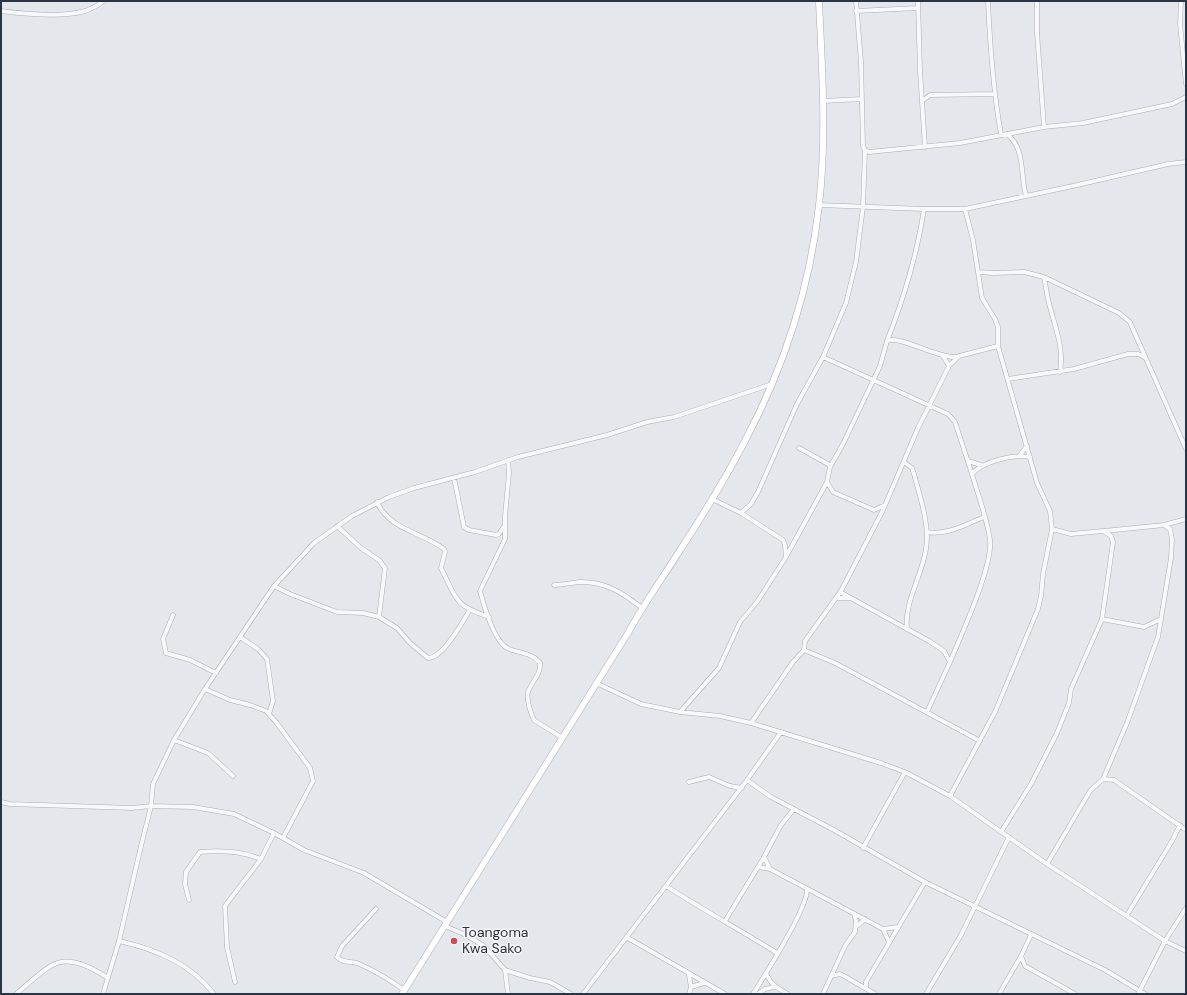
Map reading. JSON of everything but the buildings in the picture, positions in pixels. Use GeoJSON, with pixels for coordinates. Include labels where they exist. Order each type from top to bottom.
{"type":"FeatureCollection","features":[{"type":"Feature","properties":{"kind":"main road"},"geometry":{"type":"LineString","coordinates":[[403,992],[561,737],[712,499],[745,441],[772,384],[795,322],[803,295],[811,262],[819,205],[823,150],[823,101],[819,1]]}},
{"type":"Feature","properties":{"kind":"street"},"geometry":{"type":"LineString","coordinates":[[1,11],[34,14],[76,13],[87,11],[104,1]]}},
{"type":"Feature","properties":{"kind":"street"},"geometry":{"type":"LineString","coordinates":[[742,513],[751,504],[758,492],[797,404],[823,357],[846,303],[851,286],[863,207],[865,150],[863,146],[862,99],[856,1]]}},
{"type":"Feature","properties":{"kind":"street"},"geometry":{"type":"LineString","coordinates":[[918,1],[921,90],[925,147]]}},
{"type":"Feature","properties":{"kind":"street"},"geometry":{"type":"LineString","coordinates":[[988,1],[994,94],[1001,134]]}},
{"type":"Feature","properties":{"kind":"street"},"geometry":{"type":"LineString","coordinates":[[1038,1],[1037,34],[1044,127]]}},
{"type":"Feature","properties":{"kind":"street"},"geometry":{"type":"LineString","coordinates":[[1181,1],[1180,24],[1186,84]]}},
{"type":"Feature","properties":{"kind":"street"},"geometry":{"type":"LineString","coordinates":[[856,12],[918,8]]}},
{"type":"Feature","properties":{"kind":"street"},"geometry":{"type":"LineString","coordinates":[[921,90],[930,95],[994,94]]}},
{"type":"Feature","properties":{"kind":"street"},"geometry":{"type":"LineString","coordinates":[[922,100],[930,95]]}},
{"type":"Feature","properties":{"kind":"street"},"geometry":{"type":"LineString","coordinates":[[865,150],[874,153],[960,143],[1044,127],[1083,123],[1172,104],[1186,97]]}},
{"type":"Feature","properties":{"kind":"street"},"geometry":{"type":"LineString","coordinates":[[823,101],[862,99]]}},
{"type":"Feature","properties":{"kind":"street"},"geometry":{"type":"LineString","coordinates":[[1007,134],[1014,141],[1021,160],[1024,172],[1023,186],[1026,196]]}},
{"type":"Feature","properties":{"kind":"street"},"geometry":{"type":"LineString","coordinates":[[819,205],[965,209],[1168,164],[1186,162]]}},
{"type":"Feature","properties":{"kind":"street"},"geometry":{"type":"LineString","coordinates":[[680,712],[719,668],[740,622],[757,602],[786,557],[827,482],[830,467],[843,444],[872,380],[880,366],[918,248],[924,209]]}},
{"type":"Feature","properties":{"kind":"street"},"geometry":{"type":"LineString","coordinates":[[950,796],[995,712],[1038,609],[1042,596],[1043,574],[1052,529],[1050,511],[1037,483],[998,346],[998,327],[995,319],[982,298],[979,272],[965,209]]}},
{"type":"Feature","properties":{"kind":"street"},"geometry":{"type":"LineString","coordinates":[[979,272],[993,274],[1024,272],[1044,276],[1119,313],[1130,322],[1144,358],[1159,384],[1186,449]]}},
{"type":"Feature","properties":{"kind":"street"},"geometry":{"type":"LineString","coordinates":[[1044,276],[1050,308],[1060,341],[1062,359],[1060,372]]}},
{"type":"Feature","properties":{"kind":"street"},"geometry":{"type":"LineString","coordinates":[[887,341],[897,340],[943,356],[959,356],[998,346]]}},
{"type":"Feature","properties":{"kind":"street"},"geometry":{"type":"LineString","coordinates":[[1008,379],[1060,372],[1104,362],[1128,354],[1138,354],[1144,358]]}},
{"type":"Feature","properties":{"kind":"street"},"geometry":{"type":"LineString","coordinates":[[943,356],[949,366]]}},
{"type":"Feature","properties":{"kind":"street"},"geometry":{"type":"LineString","coordinates":[[751,723],[793,662],[804,650],[805,641],[810,632],[840,592],[885,505],[929,405],[949,366],[959,356]]}},
{"type":"Feature","properties":{"kind":"street"},"geometry":{"type":"LineString","coordinates":[[823,357],[929,405],[952,418],[972,474],[990,540],[988,557],[976,596],[950,662],[927,712]]}},
{"type":"Feature","properties":{"kind":"street"},"geometry":{"type":"LineString","coordinates":[[103,994],[119,941],[151,806],[153,784],[174,740],[205,689],[274,586],[314,543],[352,516],[377,502],[430,482],[454,478],[508,460],[607,435],[647,422],[674,417],[772,384]]}},
{"type":"Feature","properties":{"kind":"street"},"geometry":{"type":"LineString","coordinates":[[1020,455],[1027,446]]}},
{"type":"Feature","properties":{"kind":"street"},"geometry":{"type":"LineString","coordinates":[[799,448],[826,462],[830,467]]}},
{"type":"Feature","properties":{"kind":"street"},"geometry":{"type":"LineString","coordinates":[[972,474],[981,465],[1020,455],[1030,456]]}},
{"type":"Feature","properties":{"kind":"street"},"geometry":{"type":"LineString","coordinates":[[508,460],[509,473],[506,524],[503,544],[480,591],[488,617],[502,644],[507,648],[533,656],[540,663],[538,675],[528,692],[532,716],[541,725],[561,737]]}},
{"type":"Feature","properties":{"kind":"street"},"geometry":{"type":"LineString","coordinates":[[968,461],[981,465]]}},
{"type":"Feature","properties":{"kind":"street"},"geometry":{"type":"LineString","coordinates":[[904,462],[912,468],[914,474],[927,532],[926,550],[906,615],[907,629]]}},
{"type":"Feature","properties":{"kind":"street"},"geometry":{"type":"LineString","coordinates":[[454,478],[464,527],[469,530],[496,535],[499,534],[506,524]]}},
{"type":"Feature","properties":{"kind":"street"},"geometry":{"type":"LineString","coordinates":[[827,482],[833,492],[868,508],[874,510],[885,505]]}},
{"type":"Feature","properties":{"kind":"street"},"geometry":{"type":"LineString","coordinates":[[712,499],[742,513],[782,540],[785,545],[786,557]]}},
{"type":"Feature","properties":{"kind":"street"},"geometry":{"type":"LineString","coordinates":[[377,502],[380,509],[394,522],[444,549],[442,570],[450,584],[455,599],[469,610],[488,617]]}},
{"type":"Feature","properties":{"kind":"street"},"geometry":{"type":"LineString","coordinates":[[927,532],[938,532],[956,528],[984,517]]}},
{"type":"Feature","properties":{"kind":"street"},"geometry":{"type":"LineString","coordinates":[[1052,529],[1071,534],[1164,525],[1186,519]]}},
{"type":"Feature","properties":{"kind":"street"},"geometry":{"type":"LineString","coordinates":[[1047,864],[1090,791],[1103,779],[1127,723],[1158,637],[1171,558],[1172,538],[1170,529],[1164,525]]}},
{"type":"Feature","properties":{"kind":"street"},"geometry":{"type":"LineString","coordinates":[[337,526],[361,548],[379,560],[385,568],[379,616]]}},
{"type":"Feature","properties":{"kind":"street"},"geometry":{"type":"LineString","coordinates":[[1000,832],[1031,784],[1057,733],[1069,703],[1071,689],[1102,619],[1113,542],[1111,536],[1103,531]]}},
{"type":"Feature","properties":{"kind":"street"},"geometry":{"type":"LineString","coordinates":[[554,585],[579,582],[598,584],[618,590],[642,608]]}},
{"type":"Feature","properties":{"kind":"street"},"geometry":{"type":"LineString","coordinates":[[274,586],[290,594],[337,612],[363,613],[379,616],[397,628],[421,654],[428,658],[436,656],[448,644],[469,610]]}},
{"type":"Feature","properties":{"kind":"street"},"geometry":{"type":"LineString","coordinates":[[840,592],[944,651],[950,662]]}},
{"type":"Feature","properties":{"kind":"street"},"geometry":{"type":"LineString","coordinates":[[836,598],[851,598]]}},
{"type":"Feature","properties":{"kind":"street"},"geometry":{"type":"LineString","coordinates":[[173,615],[163,639],[166,653],[190,660],[216,673]]}},
{"type":"Feature","properties":{"kind":"street"},"geometry":{"type":"LineString","coordinates":[[1102,619],[1144,627],[1161,619]]}},
{"type":"Feature","properties":{"kind":"street"},"geometry":{"type":"LineString","coordinates":[[240,637],[258,649],[267,659],[273,701],[269,714]]}},
{"type":"Feature","properties":{"kind":"street"},"geometry":{"type":"LineString","coordinates":[[804,650],[835,663],[980,741]]}},
{"type":"Feature","properties":{"kind":"street"},"geometry":{"type":"LineString","coordinates":[[596,682],[641,704],[680,712],[720,716],[751,723],[881,762],[905,772],[950,796],[1047,864],[1165,941],[1186,952]]}},
{"type":"Feature","properties":{"kind":"street"},"geometry":{"type":"LineString","coordinates":[[205,689],[230,700],[256,706],[269,714],[310,768],[313,777],[283,838]]}},
{"type":"Feature","properties":{"kind":"street"},"geometry":{"type":"LineString","coordinates":[[583,994],[628,938],[666,886],[742,788],[781,732]]}},
{"type":"Feature","properties":{"kind":"street"},"geometry":{"type":"LineString","coordinates":[[174,740],[208,753],[232,776]]}},
{"type":"Feature","properties":{"kind":"street"},"geometry":{"type":"LineString","coordinates":[[863,848],[905,772]]}},
{"type":"Feature","properties":{"kind":"street"},"geometry":{"type":"LineString","coordinates":[[689,782],[710,777],[730,786],[742,788]]}},
{"type":"Feature","properties":{"kind":"street"},"geometry":{"type":"LineString","coordinates":[[1103,779],[1114,780],[1186,830]]}},
{"type":"Feature","properties":{"kind":"street"},"geometry":{"type":"LineString","coordinates":[[747,780],[771,797],[834,830],[863,848],[925,882],[1105,970],[1138,992],[1145,994]]}},
{"type":"Feature","properties":{"kind":"street"},"geometry":{"type":"LineString","coordinates":[[1,802],[10,804],[132,808],[151,806],[193,807],[234,814],[274,833],[304,850],[364,873],[446,924],[476,940],[493,955],[505,970],[508,994]]}},
{"type":"Feature","properties":{"kind":"street"},"geometry":{"type":"LineString","coordinates":[[725,921],[764,857],[781,825],[794,809]]}},
{"type":"Feature","properties":{"kind":"street"},"geometry":{"type":"LineString","coordinates":[[1127,915],[1172,841],[1180,825]]}},
{"type":"Feature","properties":{"kind":"street"},"geometry":{"type":"LineString","coordinates":[[235,982],[227,947],[224,909],[230,897],[244,882],[261,858],[274,833]]}},
{"type":"Feature","properties":{"kind":"street"},"geometry":{"type":"LineString","coordinates":[[926,994],[961,935],[1009,837]]}},
{"type":"Feature","properties":{"kind":"street"},"geometry":{"type":"LineString","coordinates":[[189,900],[184,884],[186,872],[200,852],[227,850],[261,858]]}},
{"type":"Feature","properties":{"kind":"street"},"geometry":{"type":"LineString","coordinates":[[764,857],[770,869]]}},
{"type":"Feature","properties":{"kind":"street"},"geometry":{"type":"LineString","coordinates":[[758,867],[770,869],[883,929],[898,927]]}},
{"type":"Feature","properties":{"kind":"street"},"geometry":{"type":"LineString","coordinates":[[866,988],[866,982],[925,882]]}},
{"type":"Feature","properties":{"kind":"street"},"geometry":{"type":"LineString","coordinates":[[666,886],[710,915],[725,921],[777,954]]}},
{"type":"Feature","properties":{"kind":"street"},"geometry":{"type":"LineString","coordinates":[[753,994],[777,954],[805,900],[807,890]]}},
{"type":"Feature","properties":{"kind":"street"},"geometry":{"type":"LineString","coordinates":[[1138,992],[1165,941],[1186,908]]}},
{"type":"Feature","properties":{"kind":"street"},"geometry":{"type":"LineString","coordinates":[[376,909],[342,946],[337,957],[341,960],[354,962],[367,968],[403,992]]}},
{"type":"Feature","properties":{"kind":"street"},"geometry":{"type":"LineString","coordinates":[[823,994],[845,946],[855,932],[856,927],[854,914]]}},
{"type":"Feature","properties":{"kind":"street"},"geometry":{"type":"LineString","coordinates":[[856,927],[865,920]]}},
{"type":"Feature","properties":{"kind":"street"},"geometry":{"type":"LineString","coordinates":[[883,929],[889,942]]}},
{"type":"Feature","properties":{"kind":"street"},"geometry":{"type":"LineString","coordinates":[[999,994],[1021,956],[1031,935]]}},
{"type":"Feature","properties":{"kind":"street"},"geometry":{"type":"LineString","coordinates":[[628,938],[689,975],[725,994]]}},
{"type":"Feature","properties":{"kind":"street"},"geometry":{"type":"LineString","coordinates":[[119,941],[164,954],[190,970],[214,994]]}},
{"type":"Feature","properties":{"kind":"street"},"geometry":{"type":"LineString","coordinates":[[1021,956],[1024,966],[1075,994]]}},
{"type":"Feature","properties":{"kind":"street"},"geometry":{"type":"LineString","coordinates":[[16,994],[54,963],[76,962],[94,969],[108,978]]}},
{"type":"Feature","properties":{"kind":"street"},"geometry":{"type":"LineString","coordinates":[[505,970],[530,978],[550,982],[571,994]]}},
{"type":"Feature","properties":{"kind":"street"},"geometry":{"type":"LineString","coordinates":[[766,973],[774,987],[788,994]]}},
{"type":"Feature","properties":{"kind":"street"},"geometry":{"type":"LineString","coordinates":[[831,976],[840,974],[875,994]]}},
{"type":"Feature","properties":{"kind":"street"},"geometry":{"type":"LineString","coordinates":[[689,975],[691,987],[689,994]]}},
{"type":"Feature","properties":{"kind":"street"},"geometry":{"type":"LineString","coordinates":[[691,987],[704,983]]}},
{"type":"Feature","properties":{"kind":"street"},"geometry":{"type":"LineString","coordinates":[[758,994],[765,989],[774,987]]}},
{"type":"Feature","properties":{"kind":"place","name":"Toangoma Kwa Sako"},"geometry":{"type":"Point","coordinates":[454,941]}}]}
